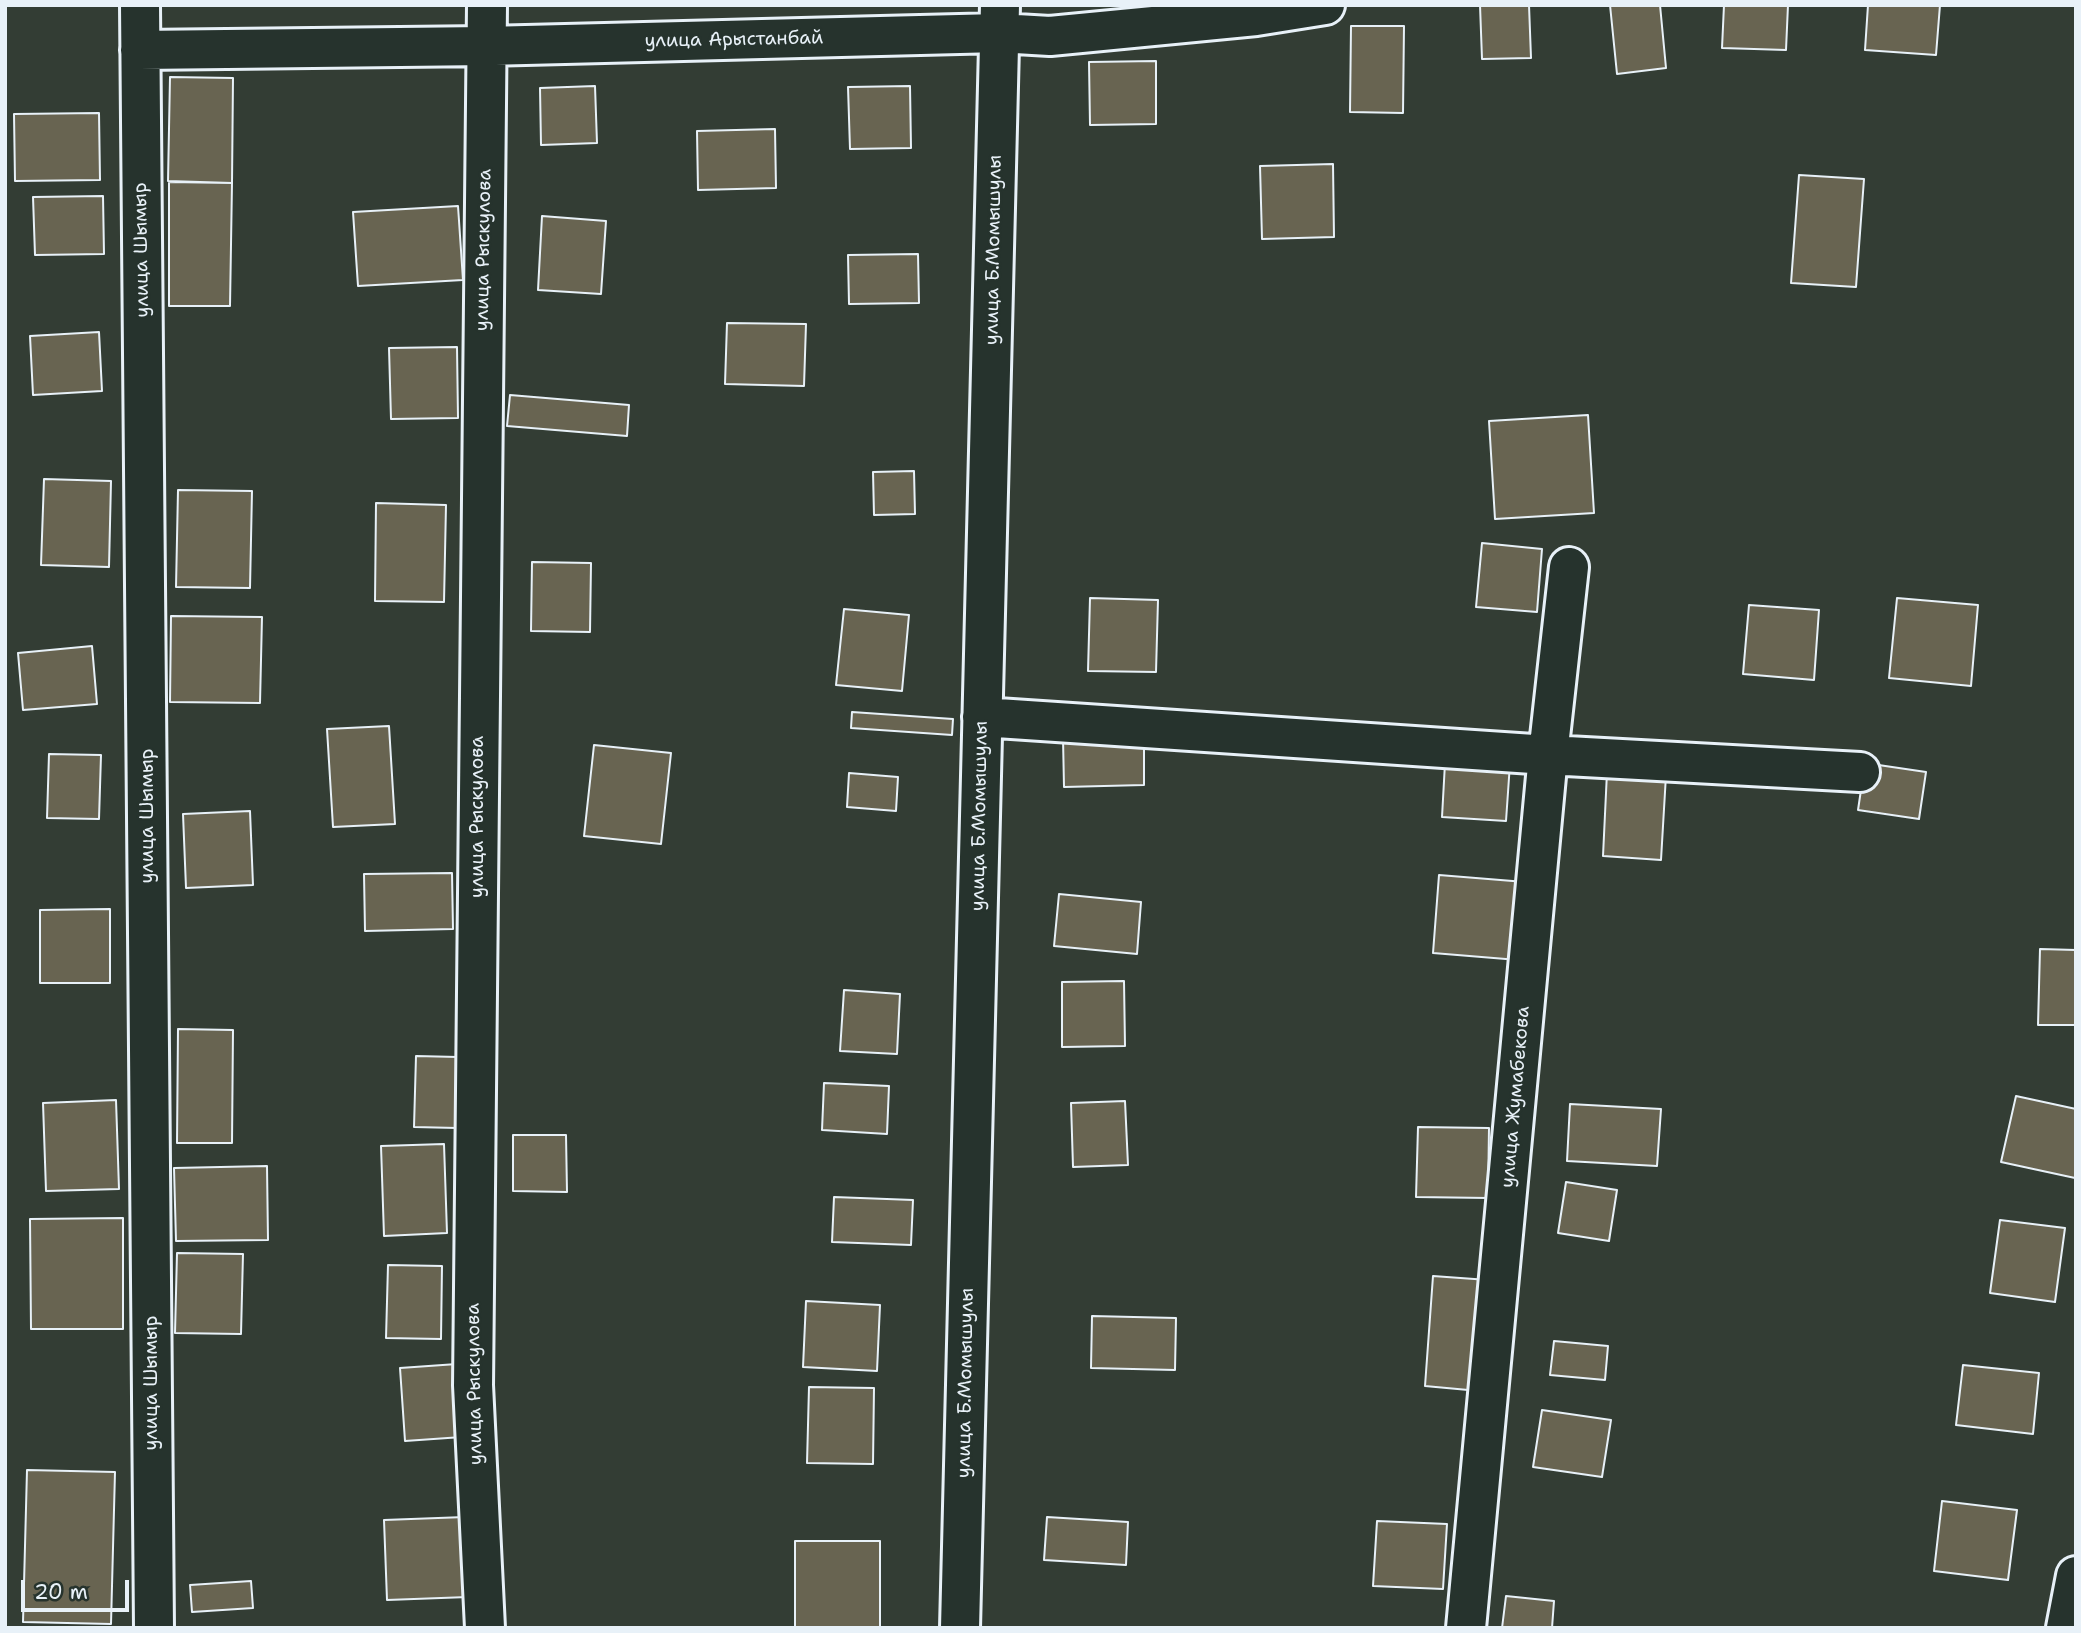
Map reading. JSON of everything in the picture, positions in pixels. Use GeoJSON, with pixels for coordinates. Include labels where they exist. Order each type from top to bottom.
{"type":"FeatureCollection","features":[{"type":"Feature","properties":{"kind":"street","name":"улица Шымыр"},"geometry":{"type":"LineString","coordinates":[[140,5],[154,1628]]}},
{"type":"Feature","properties":{"kind":"street","name":"улица Рыскулова"},"geometry":{"type":"LineString","coordinates":[[485,1628],[473,1372],[487,5]]}},
{"type":"Feature","properties":{"kind":"street","name":"улица Арыстанбай"},"geometry":{"type":"LineString","coordinates":[[140,50],[486,46],[999,19],[1050,36],[1255,16],[1325,5]]}},
{"type":"Feature","properties":{"kind":"street","name":"улица Б.Момышулы"},"geometry":{"type":"LineString","coordinates":[[960,1628],[999,19]]}},
{"type":"Feature","properties":{"kind":"street","name":"улица Жумабекова"},"geometry":{"type":"LineString","coordinates":[[1466,1628],[1548,755],[1569,567]]}},
{"type":"Feature","properties":{"kind":"street"},"geometry":{"type":"LineString","coordinates":[[982,717],[1548,755],[1860,772]]}},
{"type":"Feature","properties":{"kind":"street"},"geometry":{"type":"LineString","coordinates":[[2066,1628],[2076,1576]]}},
{"type":"Feature","properties":{"kind":"building"},"geometry":{"type":"Polygon","coordinates":[[[1480,5],[1529,5],[1531,58],[1482,59],[1480,5]]]}},
{"type":"Feature","properties":{"kind":"building"},"geometry":{"type":"Polygon","coordinates":[[[1610,5],[1660,5],[1666,68],[1617,74],[1610,5]]]}},
{"type":"Feature","properties":{"kind":"building"},"geometry":{"type":"Polygon","coordinates":[[[1724,5],[1788,5],[1786,50],[1722,48],[1724,5]]]}},
{"type":"Feature","properties":{"kind":"building"},"geometry":{"type":"Polygon","coordinates":[[[1868,5],[1940,5],[1936,55],[1865,50],[1868,5]]]}},
{"type":"Feature","properties":{"kind":"building"},"geometry":{"type":"Polygon","coordinates":[[[1351,26],[1404,26],[1403,113],[1350,112],[1351,26]]]}},
{"type":"Feature","properties":{"kind":"building"},"geometry":{"type":"Polygon","coordinates":[[[1156,61],[1156,124],[1090,125],[1089,62],[1156,61]]]}},
{"type":"Feature","properties":{"kind":"building"},"geometry":{"type":"Polygon","coordinates":[[[170,77],[233,78],[232,183],[168,181],[170,77]]]}},
{"type":"Feature","properties":{"kind":"building"},"geometry":{"type":"Polygon","coordinates":[[[595,86],[597,143],[541,145],[540,88],[595,86]]]}},
{"type":"Feature","properties":{"kind":"building"},"geometry":{"type":"Polygon","coordinates":[[[910,86],[911,148],[850,149],[848,87],[910,86]]]}},
{"type":"Feature","properties":{"kind":"building"},"geometry":{"type":"Polygon","coordinates":[[[99,113],[100,180],[15,181],[14,114],[99,113]]]}},
{"type":"Feature","properties":{"kind":"building"},"geometry":{"type":"Polygon","coordinates":[[[775,129],[776,188],[698,190],[697,131],[775,129]]]}},
{"type":"Feature","properties":{"kind":"building"},"geometry":{"type":"Polygon","coordinates":[[[1333,164],[1334,237],[1262,239],[1260,166],[1333,164]]]}},
{"type":"Feature","properties":{"kind":"building"},"geometry":{"type":"Polygon","coordinates":[[[1799,175],[1864,179],[1856,287],[1791,283],[1799,175]]]}},
{"type":"Feature","properties":{"kind":"building"},"geometry":{"type":"Polygon","coordinates":[[[169,182],[232,183],[230,306],[169,306],[169,182]]]}},
{"type":"Feature","properties":{"kind":"building"},"geometry":{"type":"Polygon","coordinates":[[[103,196],[104,254],[35,255],[33,197],[103,196]]]}},
{"type":"Feature","properties":{"kind":"building"},"geometry":{"type":"Polygon","coordinates":[[[458,206],[463,280],[358,286],[353,212],[458,206]]]}},
{"type":"Feature","properties":{"kind":"building"},"geometry":{"type":"Polygon","coordinates":[[[542,216],[606,221],[601,294],[538,290],[542,216]]]}},
{"type":"Feature","properties":{"kind":"building"},"geometry":{"type":"Polygon","coordinates":[[[918,254],[919,303],[849,304],[848,255],[918,254]]]}},
{"type":"Feature","properties":{"kind":"building"},"geometry":{"type":"Polygon","coordinates":[[[727,323],[806,324],[804,386],[725,384],[727,323]]]}},
{"type":"Feature","properties":{"kind":"building"},"geometry":{"type":"Polygon","coordinates":[[[99,332],[102,391],[33,395],[30,336],[99,332]]]}},
{"type":"Feature","properties":{"kind":"building"},"geometry":{"type":"Polygon","coordinates":[[[457,347],[458,418],[391,419],[389,348],[457,347]]]}},
{"type":"Feature","properties":{"kind":"building"},"geometry":{"type":"Polygon","coordinates":[[[510,395],[629,405],[627,436],[507,426],[510,395]]]}},
{"type":"Feature","properties":{"kind":"building"},"geometry":{"type":"Polygon","coordinates":[[[1588,415],[1594,513],[1495,519],[1489,421],[1588,415]]]}},
{"type":"Feature","properties":{"kind":"building"},"geometry":{"type":"Polygon","coordinates":[[[914,471],[915,514],[874,515],[873,472],[914,471]]]}},
{"type":"Feature","properties":{"kind":"building"},"geometry":{"type":"Polygon","coordinates":[[[44,479],[111,481],[109,567],[41,565],[44,479]]]}},
{"type":"Feature","properties":{"kind":"building"},"geometry":{"type":"Polygon","coordinates":[[[178,490],[252,491],[250,588],[176,587],[178,490]]]}},
{"type":"Feature","properties":{"kind":"building"},"geometry":{"type":"Polygon","coordinates":[[[376,503],[446,505],[444,602],[375,601],[376,503]]]}},
{"type":"Feature","properties":{"kind":"building"},"geometry":{"type":"Polygon","coordinates":[[[1482,543],[1542,549],[1537,612],[1476,607],[1482,543]]]}},
{"type":"Feature","properties":{"kind":"building"},"geometry":{"type":"Polygon","coordinates":[[[532,562],[591,563],[590,632],[531,631],[532,562]]]}},
{"type":"Feature","properties":{"kind":"building"},"geometry":{"type":"Polygon","coordinates":[[[1090,598],[1158,600],[1156,672],[1088,671],[1090,598]]]}},
{"type":"Feature","properties":{"kind":"building"},"geometry":{"type":"Polygon","coordinates":[[[1897,598],[1978,605],[1971,686],[1889,678],[1897,598]]]}},
{"type":"Feature","properties":{"kind":"building"},"geometry":{"type":"Polygon","coordinates":[[[1749,605],[1819,610],[1814,680],[1743,674],[1749,605]]]}},
{"type":"Feature","properties":{"kind":"building"},"geometry":{"type":"Polygon","coordinates":[[[844,609],[909,615],[902,691],[836,685],[844,609]]]}},
{"type":"Feature","properties":{"kind":"building"},"geometry":{"type":"Polygon","coordinates":[[[171,616],[262,617],[260,703],[170,702],[171,616]]]}},
{"type":"Feature","properties":{"kind":"building"},"geometry":{"type":"Polygon","coordinates":[[[92,646],[97,704],[23,710],[18,653],[92,646]]]}},
{"type":"Feature","properties":{"kind":"building"},"geometry":{"type":"Polygon","coordinates":[[[852,712],[953,719],[952,735],[851,728],[852,712]]]}},
{"type":"Feature","properties":{"kind":"building"},"geometry":{"type":"Polygon","coordinates":[[[389,726],[395,824],[333,827],[327,729],[389,726]]]}},
{"type":"Feature","properties":{"kind":"building"},"geometry":{"type":"Polygon","coordinates":[[[1144,736],[1144,785],[1064,787],[1063,738],[1144,736]]]}},
{"type":"Feature","properties":{"kind":"building"},"geometry":{"type":"Polygon","coordinates":[[[594,745],[671,753],[661,844],[584,836],[594,745]]]}},
{"type":"Feature","properties":{"kind":"building"},"geometry":{"type":"Polygon","coordinates":[[[1446,745],[1511,749],[1506,821],[1442,817],[1446,745]]]}},
{"type":"Feature","properties":{"kind":"building"},"geometry":{"type":"Polygon","coordinates":[[[49,754],[101,755],[99,819],[47,818],[49,754]]]}},
{"type":"Feature","properties":{"kind":"building"},"geometry":{"type":"Polygon","coordinates":[[[1865,763],[1926,772],[1919,819],[1858,810],[1865,763]]]}},
{"type":"Feature","properties":{"kind":"building"},"geometry":{"type":"Polygon","coordinates":[[[1607,772],[1666,775],[1661,860],[1603,856],[1607,772]]]}},
{"type":"Feature","properties":{"kind":"building"},"geometry":{"type":"Polygon","coordinates":[[[849,773],[898,777],[896,811],[847,807],[849,773]]]}},
{"type":"Feature","properties":{"kind":"building"},"geometry":{"type":"Polygon","coordinates":[[[250,811],[253,885],[186,888],[183,814],[250,811]]]}},
{"type":"Feature","properties":{"kind":"building"},"geometry":{"type":"Polygon","coordinates":[[[452,873],[453,929],[365,931],[364,874],[452,873]]]}},
{"type":"Feature","properties":{"kind":"building"},"geometry":{"type":"Polygon","coordinates":[[[1439,875],[1525,882],[1518,960],[1433,953],[1439,875]]]}},
{"type":"Feature","properties":{"kind":"building"},"geometry":{"type":"Polygon","coordinates":[[[1059,894],[1141,902],[1137,954],[1054,946],[1059,894]]]}},
{"type":"Feature","properties":{"kind":"building"},"geometry":{"type":"Polygon","coordinates":[[[110,909],[110,983],[40,983],[40,910],[110,909]]]}},
{"type":"Feature","properties":{"kind":"building"},"geometry":{"type":"Polygon","coordinates":[[[2040,949],[2076,950],[2076,1025],[2038,1025],[2040,949]]]}},
{"type":"Feature","properties":{"kind":"building"},"geometry":{"type":"Polygon","coordinates":[[[1124,981],[1125,1046],[1062,1047],[1062,982],[1124,981]]]}},
{"type":"Feature","properties":{"kind":"building"},"geometry":{"type":"Polygon","coordinates":[[[844,990],[900,994],[897,1054],[840,1051],[844,990]]]}},
{"type":"Feature","properties":{"kind":"building"},"geometry":{"type":"Polygon","coordinates":[[[178,1029],[233,1030],[232,1143],[177,1143],[178,1029]]]}},
{"type":"Feature","properties":{"kind":"building"},"geometry":{"type":"Polygon","coordinates":[[[416,1056],[458,1057],[457,1128],[414,1127],[416,1056]]]}},
{"type":"Feature","properties":{"kind":"building"},"geometry":{"type":"Polygon","coordinates":[[[824,1083],[889,1086],[887,1134],[822,1130],[824,1083]]]}},
{"type":"Feature","properties":{"kind":"building"},"geometry":{"type":"Polygon","coordinates":[[[2016,1096],[2076,1109],[2075,1178],[2001,1162],[2016,1096]]]}},
{"type":"Feature","properties":{"kind":"building"},"geometry":{"type":"Polygon","coordinates":[[[116,1100],[119,1189],[46,1191],[43,1103],[116,1100]]]}},
{"type":"Feature","properties":{"kind":"building"},"geometry":{"type":"Polygon","coordinates":[[[1125,1101],[1128,1165],[1073,1167],[1071,1103],[1125,1101]]]}},
{"type":"Feature","properties":{"kind":"building"},"geometry":{"type":"Polygon","coordinates":[[[1570,1104],[1661,1109],[1657,1166],[1567,1161],[1570,1104]]]}},
{"type":"Feature","properties":{"kind":"building"},"geometry":{"type":"Polygon","coordinates":[[[1418,1127],[1489,1128],[1488,1198],[1416,1197],[1418,1127]]]}},
{"type":"Feature","properties":{"kind":"building"},"geometry":{"type":"Polygon","coordinates":[[[513,1135],[566,1135],[567,1192],[513,1191],[513,1135]]]}},
{"type":"Feature","properties":{"kind":"building"},"geometry":{"type":"Polygon","coordinates":[[[444,1144],[447,1233],[384,1236],[381,1146],[444,1144]]]}},
{"type":"Feature","properties":{"kind":"building"},"geometry":{"type":"Polygon","coordinates":[[[267,1166],[268,1240],[176,1241],[174,1168],[267,1166]]]}},
{"type":"Feature","properties":{"kind":"building"},"geometry":{"type":"Polygon","coordinates":[[[1566,1182],[1617,1190],[1609,1241],[1558,1233],[1566,1182]]]}},
{"type":"Feature","properties":{"kind":"building"},"geometry":{"type":"Polygon","coordinates":[[[834,1197],[913,1200],[911,1245],[832,1242],[834,1197]]]}},
{"type":"Feature","properties":{"kind":"building"},"geometry":{"type":"Polygon","coordinates":[[[123,1218],[123,1329],[31,1329],[30,1219],[123,1218]]]}},
{"type":"Feature","properties":{"kind":"building"},"geometry":{"type":"Polygon","coordinates":[[[2000,1220],[2065,1228],[2055,1302],[1990,1293],[2000,1220]]]}},
{"type":"Feature","properties":{"kind":"building"},"geometry":{"type":"Polygon","coordinates":[[[177,1253],[243,1254],[241,1334],[175,1333],[177,1253]]]}},
{"type":"Feature","properties":{"kind":"building"},"geometry":{"type":"Polygon","coordinates":[[[388,1265],[442,1266],[441,1339],[386,1338],[388,1265]]]}},
{"type":"Feature","properties":{"kind":"building"},"geometry":{"type":"Polygon","coordinates":[[[1433,1276],[1488,1280],[1479,1391],[1425,1386],[1433,1276]]]}},
{"type":"Feature","properties":{"kind":"building"},"geometry":{"type":"Polygon","coordinates":[[[806,1301],[880,1305],[877,1371],[803,1367],[806,1301]]]}},
{"type":"Feature","properties":{"kind":"building"},"geometry":{"type":"Polygon","coordinates":[[[1092,1316],[1176,1318],[1175,1370],[1091,1368],[1092,1316]]]}},
{"type":"Feature","properties":{"kind":"building"},"geometry":{"type":"Polygon","coordinates":[[[1554,1341],[1608,1346],[1605,1380],[1550,1375],[1554,1341]]]}},
{"type":"Feature","properties":{"kind":"building"},"geometry":{"type":"Polygon","coordinates":[[[457,1364],[462,1437],[405,1441],[400,1368],[457,1364]]]}},
{"type":"Feature","properties":{"kind":"building"},"geometry":{"type":"Polygon","coordinates":[[[1963,1365],[2039,1373],[2033,1434],[1956,1425],[1963,1365]]]}},
{"type":"Feature","properties":{"kind":"building"},"geometry":{"type":"Polygon","coordinates":[[[809,1387],[874,1388],[873,1464],[807,1463],[809,1387]]]}},
{"type":"Feature","properties":{"kind":"building"},"geometry":{"type":"Polygon","coordinates":[[[1542,1410],[1611,1420],[1602,1477],[1533,1467],[1542,1410]]]}},
{"type":"Feature","properties":{"kind":"building"},"geometry":{"type":"Polygon","coordinates":[[[27,1470],[115,1472],[111,1624],[23,1622],[27,1470]]]}},
{"type":"Feature","properties":{"kind":"building"},"geometry":{"type":"Polygon","coordinates":[[[1942,1501],[2017,1510],[2008,1580],[1934,1571],[1942,1501]]]}},
{"type":"Feature","properties":{"kind":"building"},"geometry":{"type":"Polygon","coordinates":[[[465,1517],[468,1597],[387,1600],[384,1520],[465,1517]]]}},
{"type":"Feature","properties":{"kind":"building"},"geometry":{"type":"Polygon","coordinates":[[[1047,1517],[1128,1522],[1126,1565],[1044,1560],[1047,1517]]]}},
{"type":"Feature","properties":{"kind":"building"},"geometry":{"type":"Polygon","coordinates":[[[1377,1521],[1447,1524],[1443,1589],[1373,1586],[1377,1521]]]}},
{"type":"Feature","properties":{"kind":"building"},"geometry":{"type":"Polygon","coordinates":[[[795,1541],[880,1541],[880,1628],[795,1628],[795,1541]]]}},
{"type":"Feature","properties":{"kind":"building"},"geometry":{"type":"Polygon","coordinates":[[[251,1581],[253,1608],[192,1612],[190,1585],[251,1581]]]}},
{"type":"Feature","properties":{"kind":"building"},"geometry":{"type":"Polygon","coordinates":[[[1506,1596],[1554,1601],[1552,1628],[1502,1628],[1506,1596]]]}}]}
